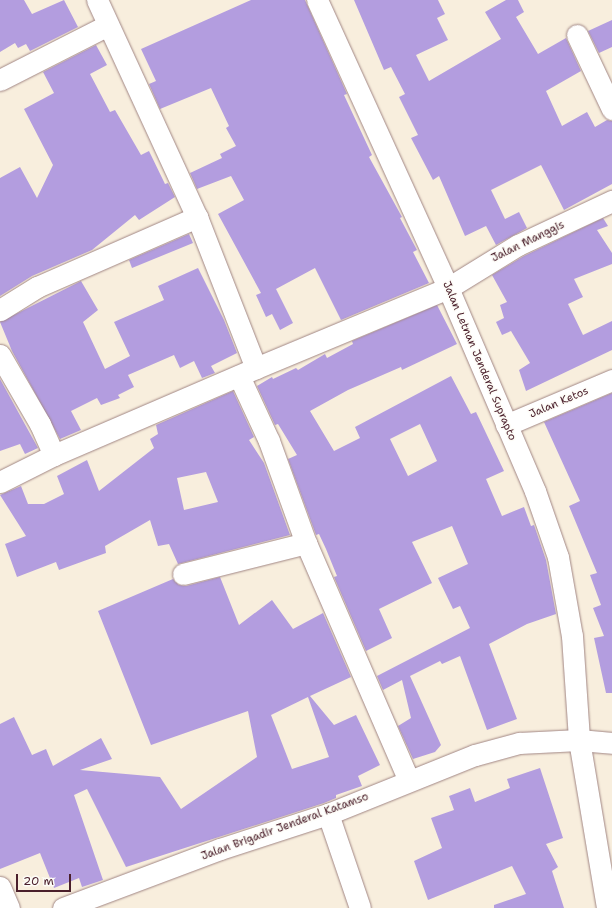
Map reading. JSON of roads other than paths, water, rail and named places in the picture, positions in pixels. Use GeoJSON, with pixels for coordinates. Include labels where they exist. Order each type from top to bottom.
{"type":"FeatureCollection","features":[{"type":"Feature","properties":{"kind":"street"},"geometry":{"type":"LineString","coordinates":[[97,0],[197,217],[269,441],[306,543],[409,781]]}},
{"type":"Feature","properties":{"kind":"street","name":"Jalan Letnan Jenderal Suprapto"},"geometry":{"type":"LineString","coordinates":[[317,0],[448,288],[535,492],[558,557],[572,636],[578,740],[607,908]]}},
{"type":"Feature","properties":{"kind":"street"},"geometry":{"type":"LineString","coordinates":[[0,80],[108,25]]}},
{"type":"Feature","properties":{"kind":"street"},"geometry":{"type":"LineString","coordinates":[[577,36],[612,109]]}},
{"type":"Feature","properties":{"kind":"street","name":"Jalan Manggis"},"geometry":{"type":"LineString","coordinates":[[0,482],[54,456],[448,288],[518,245],[612,201]]}},
{"type":"Feature","properties":{"kind":"street"},"geometry":{"type":"LineString","coordinates":[[0,310],[37,287],[197,217]]}},
{"type":"Feature","properties":{"kind":"street"},"geometry":{"type":"LineString","coordinates":[[0,355],[40,424],[54,456]]}},
{"type":"Feature","properties":{"kind":"street","name":"Jalan Ketos"},"geometry":{"type":"LineString","coordinates":[[506,425],[612,380]]}},
{"type":"Feature","properties":{"kind":"street"},"geometry":{"type":"LineString","coordinates":[[183,574],[306,543]]}},
{"type":"Feature","properties":{"kind":"street","name":"Jalan Brigadir Jenderal Katamso"},"geometry":{"type":"LineString","coordinates":[[63,908],[220,850],[328,814],[475,755],[519,743],[578,740],[612,743]]}},
{"type":"Feature","properties":{"kind":"street"},"geometry":{"type":"LineString","coordinates":[[328,814],[360,908]]}},
{"type":"Feature","properties":{"kind":"street"},"geometry":{"type":"LineString","coordinates":[[0,887],[9,908]]}}]}
